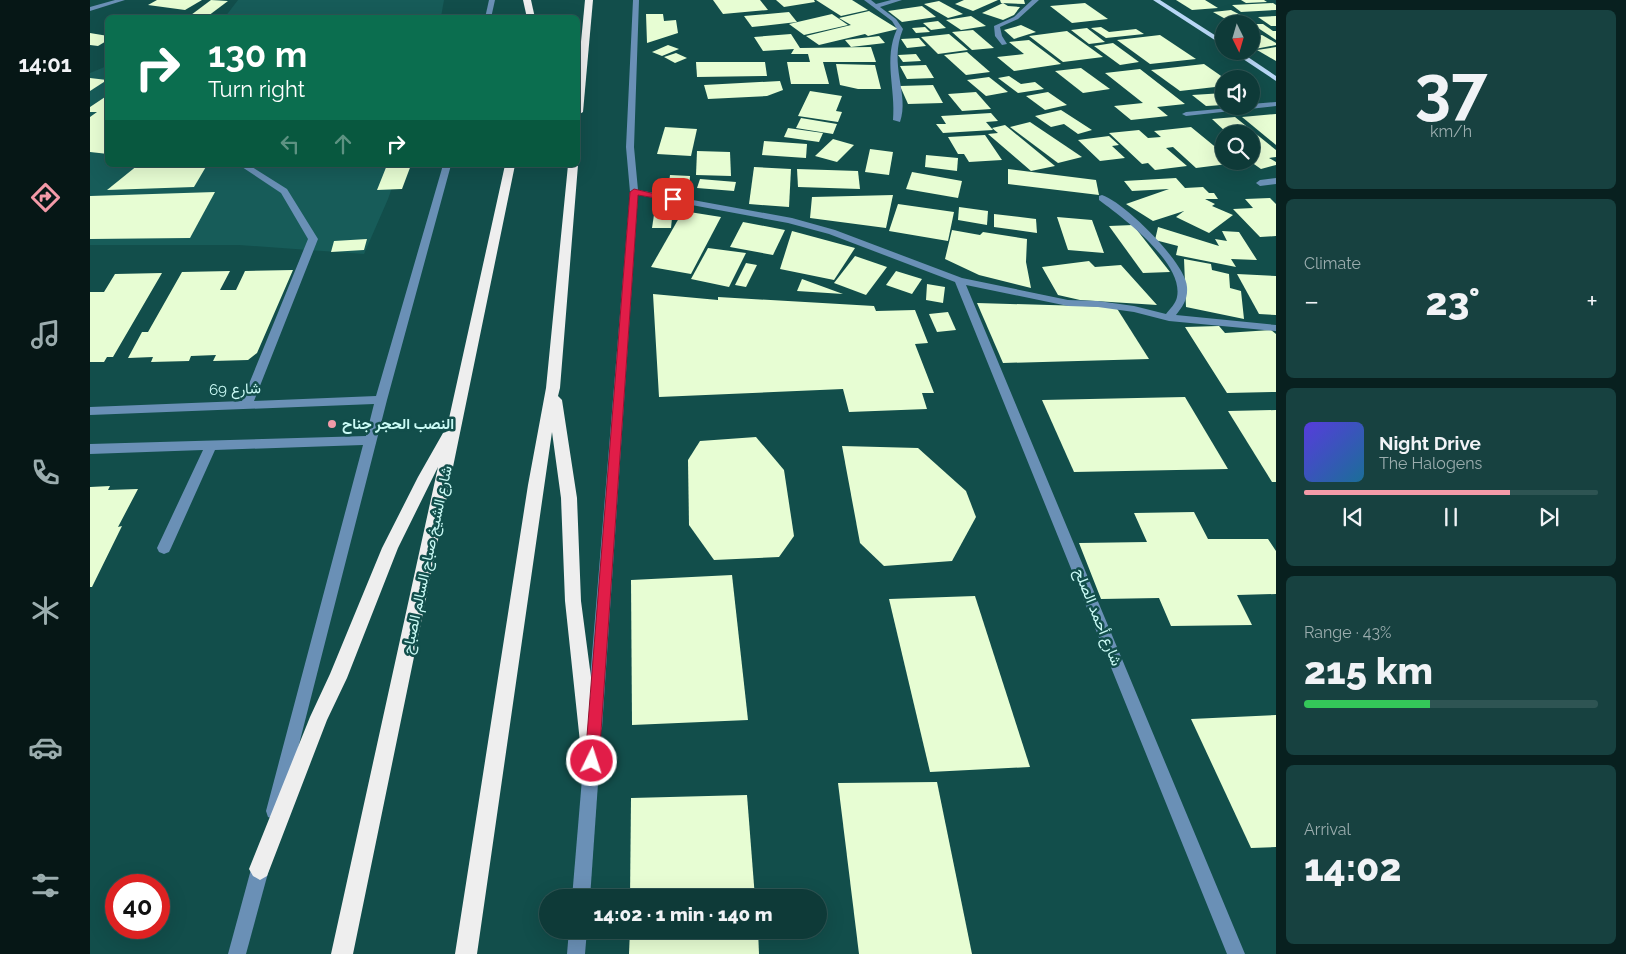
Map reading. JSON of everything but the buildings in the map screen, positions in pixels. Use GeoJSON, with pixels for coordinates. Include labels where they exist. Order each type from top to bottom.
{"type":"FeatureCollection","features":[{"type":"Feature","properties":{"kind":"highway"},"geometry":{"type":"LineString","coordinates":[[527,0],[531,15]]}},
{"type":"Feature","properties":{"kind":"highway"},"geometry":{"type":"LineString","coordinates":[[580,87],[589,0]]}},
{"type":"Feature","properties":{"kind":"highway"},"geometry":{"type":"LineString","coordinates":[[585,26],[598,0]]}},
{"type":"Feature","properties":{"kind":"highway"},"geometry":{"type":"LineString","coordinates":[[537,15],[538,9]]}},
{"type":"Feature","properties":{"kind":"highway","name":"شارع الشيخ صباح السالم الصباح"},"geometry":{"type":"LineString","coordinates":[[342,954],[510,167]]}},
{"type":"Feature","properties":{"kind":"highway"},"geometry":{"type":"LineString","coordinates":[[466,954],[536,485],[553,388],[573,167]]}},
{"type":"Feature","properties":{"kind":"highway"},"geometry":{"type":"LineString","coordinates":[[553,388],[566,467],[573,601],[592,761]]}},
{"type":"Feature","properties":{"kind":"highway"},"geometry":{"type":"LineString","coordinates":[[260,869],[319,717],[338,678],[390,548],[425,477],[456,424]]}},
{"type":"Feature","properties":{"kind":"main road"},"geometry":{"type":"LineString","coordinates":[[1151,0],[1165,6]]}},
{"type":"Feature","properties":{"kind":"main road"},"geometry":{"type":"LineString","coordinates":[[1156,0],[1215,38]]}},
{"type":"Feature","properties":{"kind":"main road"},"geometry":{"type":"LineString","coordinates":[[1248,60],[1276,79]]}},
{"type":"Feature","properties":{"kind":"street"},"geometry":{"type":"LineString","coordinates":[[90,9],[122,0]]}},
{"type":"Feature","properties":{"kind":"street"},"geometry":{"type":"LineString","coordinates":[[489,15],[492,0]]}},
{"type":"Feature","properties":{"kind":"street"},"geometry":{"type":"LineString","coordinates":[[582,889],[634,192],[630,147],[636,0]]}},
{"type":"Feature","properties":{"kind":"street"},"geometry":{"type":"LineString","coordinates":[[867,0],[894,20],[900,29],[893,45],[891,57],[899,106],[897,120]]}},
{"type":"Feature","properties":{"kind":"street"},"geometry":{"type":"LineString","coordinates":[[875,6],[899,0]]}},
{"type":"Feature","properties":{"kind":"street"},"geometry":{"type":"LineString","coordinates":[[1004,44],[996,31],[998,26],[1016,18],[1036,0]]}},
{"type":"Feature","properties":{"kind":"street"},"geometry":{"type":"LineString","coordinates":[[1186,114],[1276,104]]}},
{"type":"Feature","properties":{"kind":"street"},"geometry":{"type":"LineString","coordinates":[[246,167],[284,191],[314,238],[246,405]]}},
{"type":"Feature","properties":{"kind":"street"},"geometry":{"type":"LineString","coordinates":[[237,954],[381,400],[446,167]]}},
{"type":"Feature","properties":{"kind":"street"},"geometry":{"type":"LineString","coordinates":[[1260,183],[1276,181]]}},
{"type":"Feature","properties":{"kind":"street"},"geometry":{"type":"LineString","coordinates":[[634,192],[798,222],[832,232],[959,280],[1058,301],[1125,308],[1169,318],[1276,328]]}},
{"type":"Feature","properties":{"kind":"street"},"geometry":{"type":"LineString","coordinates":[[1102,198],[1145,231],[1172,265],[1182,283],[1182,298],[1169,318]]}},
{"type":"Feature","properties":{"kind":"street","name":"شارع أحمد الصلح"},"geometry":{"type":"LineString","coordinates":[[959,280],[1236,954]]}},
{"type":"Feature","properties":{"kind":"street","name":"شارع 69"},"geometry":{"type":"LineString","coordinates":[[90,411],[381,400]]}},
{"type":"Feature","properties":{"kind":"street"},"geometry":{"type":"LineString","coordinates":[[90,449],[371,440]]}},
{"type":"Feature","properties":{"kind":"street"},"geometry":{"type":"LineString","coordinates":[[164,548],[211,445]]}},
{"type":"Feature","properties":{"kind":"street"},"geometry":{"type":"LineString","coordinates":[[576,954],[577,939]]}},
{"type":"Feature","properties":{"kind":"shaded area"},"geometry":{"type":"Polygon","coordinates":[[[238,0],[444,0],[441,15],[227,15],[238,0]]]}},
{"type":"Feature","properties":{"kind":"shaded area"},"geometry":{"type":"Polygon","coordinates":[[[105,67],[105,167],[399,167],[388,199],[364,254],[239,245],[90,245],[90,73],[105,67]]]}},
{"type":"Feature","properties":{"kind":"place","name":"النصب الحجر جناح"},"geometry":{"type":"Point","coordinates":[332,424]}},
{"type":"Feature","properties":{"kind":"route"},"geometry":{"type":"LineString","coordinates":[[592,761],[634,192],[673,199]]}}]}
